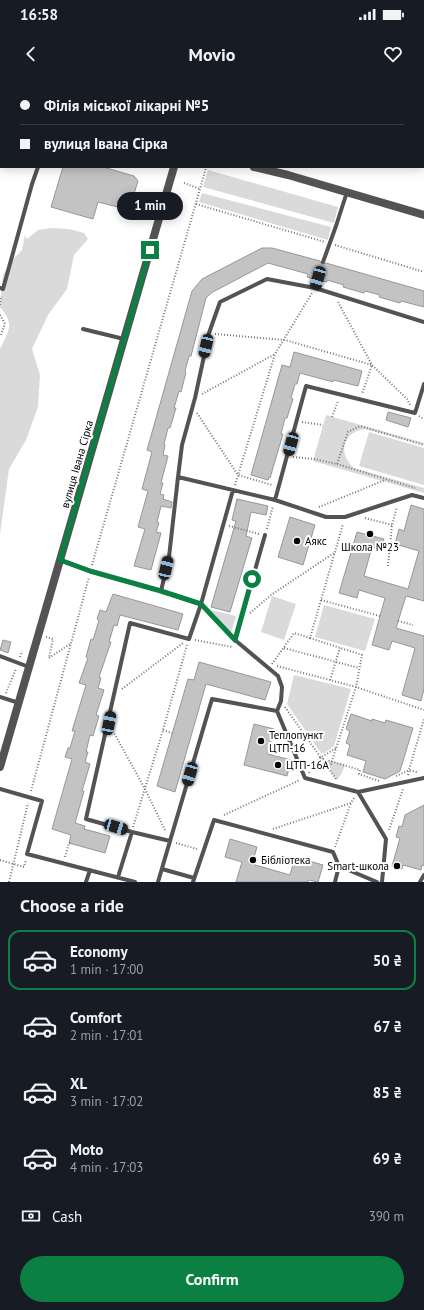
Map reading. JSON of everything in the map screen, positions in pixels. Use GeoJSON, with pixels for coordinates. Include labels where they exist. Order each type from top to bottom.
{"type":"FeatureCollection","features":[{"type":"Feature","properties":{"kind":"street","name":"вулиця Івана Сірка"},"geometry":{"type":"LineString","coordinates":[[0,767],[174,168]]}},
{"type":"Feature","properties":{"kind":"street"},"geometry":{"type":"LineString","coordinates":[[258,168],[288,175],[424,215]]}},
{"type":"Feature","properties":{"kind":"lane"},"geometry":{"type":"LineString","coordinates":[[0,288],[3,289],[38,168]]}},
{"type":"Feature","properties":{"kind":"lane"},"geometry":{"type":"LineString","coordinates":[[323,262],[347,192]]}},
{"type":"Feature","properties":{"kind":"lane"},"geometry":{"type":"LineString","coordinates":[[315,288],[318,278]]}},
{"type":"Feature","properties":{"kind":"lane"},"geometry":{"type":"LineString","coordinates":[[161,591],[169,557],[182,445],[195,398],[209,333],[220,302],[267,279],[315,288],[424,322]]}},
{"type":"Feature","properties":{"kind":"lane"},"geometry":{"type":"LineString","coordinates":[[83,329],[124,339]]}},
{"type":"Feature","properties":{"kind":"lane"},"geometry":{"type":"LineString","coordinates":[[275,500],[306,386],[415,413],[424,384]]}},
{"type":"Feature","properties":{"kind":"lane"},"geometry":{"type":"LineString","coordinates":[[178,477],[275,500],[326,517],[345,517],[412,494],[424,498]]}},
{"type":"Feature","properties":{"kind":"lane"},"geometry":{"type":"LineString","coordinates":[[170,841],[86,819],[109,723],[130,623],[189,639],[201,604],[233,490]]}},
{"type":"Feature","properties":{"kind":"lane"},"geometry":{"type":"LineString","coordinates":[[235,640],[265,535]]}},
{"type":"Feature","properties":{"kind":"lane"},"geometry":{"type":"LineString","coordinates":[[60,560],[90,571],[201,604],[235,640],[271,667],[278,676],[282,688],[281,701],[277,711],[305,778],[358,792],[424,778]]}},
{"type":"Feature","properties":{"kind":"lane"},"geometry":{"type":"LineString","coordinates":[[0,656],[29,667]]}},
{"type":"Feature","properties":{"kind":"lane"},"geometry":{"type":"LineString","coordinates":[[2,697],[19,703]]}},
{"type":"Feature","properties":{"kind":"lane"},"geometry":{"type":"LineString","coordinates":[[158,882],[212,699],[277,711]]}},
{"type":"Feature","properties":{"kind":"lane"},"geometry":{"type":"LineString","coordinates":[[0,789],[42,801],[27,854],[135,882]]}},
{"type":"Feature","properties":{"kind":"lane"},"geometry":{"type":"LineString","coordinates":[[358,792],[386,839],[382,882]]}},
{"type":"Feature","properties":{"kind":"lane"},"geometry":{"type":"LineString","coordinates":[[162,869],[194,880],[214,820],[333,852],[339,866],[335,882]]}},
{"type":"Feature","properties":{"kind":"lane"},"geometry":{"type":"LineString","coordinates":[[118,877],[132,832]]}},
{"type":"Feature","properties":{"kind":"lane"},"geometry":{"type":"LineString","coordinates":[[339,866],[377,882]]}},
{"type":"Feature","properties":{"kind":"lane"},"geometry":{"type":"LineString","coordinates":[[86,882],[90,870]]}},
{"type":"Feature","properties":{"kind":"lane"},"geometry":{"type":"LineString","coordinates":[[420,882],[424,875]]}},
{"type":"Feature","properties":{"kind":"path"},"geometry":{"type":"LineString","coordinates":[[9,882],[12,864],[90,571],[206,168]]}},
{"type":"Feature","properties":{"kind":"path"},"geometry":{"type":"LineString","coordinates":[[184,183],[200,189]]}},
{"type":"Feature","properties":{"kind":"path"},"geometry":{"type":"LineString","coordinates":[[196,204],[424,272]]}},
{"type":"Feature","properties":{"kind":"path"},"geometry":{"type":"LineString","coordinates":[[233,490],[275,354],[285,340],[315,288]]}},
{"type":"Feature","properties":{"kind":"path"},"geometry":{"type":"LineString","coordinates":[[334,294],[372,365],[407,399],[415,413],[424,419]]}},
{"type":"Feature","properties":{"kind":"path"},"geometry":{"type":"LineString","coordinates":[[0,315],[5,324],[0,337]]}},
{"type":"Feature","properties":{"kind":"path"},"geometry":{"type":"LineString","coordinates":[[209,333],[285,340],[372,365]]}},
{"type":"Feature","properties":{"kind":"path"},"geometry":{"type":"LineString","coordinates":[[195,398],[275,354]]}},
{"type":"Feature","properties":{"kind":"path"},"geometry":{"type":"LineString","coordinates":[[360,399],[372,365]]}},
{"type":"Feature","properties":{"kind":"path"},"geometry":{"type":"LineString","coordinates":[[332,417],[341,394]]}},
{"type":"Feature","properties":{"kind":"path"},"geometry":{"type":"LineString","coordinates":[[193,406],[238,475],[279,487]]}},
{"type":"Feature","properties":{"kind":"path"},"geometry":{"type":"LineString","coordinates":[[297,421],[323,425]]}},
{"type":"Feature","properties":{"kind":"path"},"geometry":{"type":"LineString","coordinates":[[337,464],[348,432],[360,426],[424,445]]}},
{"type":"Feature","properties":{"kind":"path"},"geometry":{"type":"LineString","coordinates":[[288,456],[314,459],[337,464],[416,488]]}},
{"type":"Feature","properties":{"kind":"path"},"geometry":{"type":"LineString","coordinates":[[309,512],[386,479]]}},
{"type":"Feature","properties":{"kind":"path"},"geometry":{"type":"LineString","coordinates":[[388,566],[392,524],[399,498]]}},
{"type":"Feature","properties":{"kind":"path"},"geometry":{"type":"LineString","coordinates":[[224,524],[265,535],[275,500]]}},
{"type":"Feature","properties":{"kind":"path"},"geometry":{"type":"LineString","coordinates":[[352,514],[392,524]]}},
{"type":"Feature","properties":{"kind":"path"},"geometry":{"type":"LineString","coordinates":[[310,638],[345,517]]}},
{"type":"Feature","properties":{"kind":"path"},"geometry":{"type":"LineString","coordinates":[[240,622],[271,595],[335,553]]}},
{"type":"Feature","properties":{"kind":"path"},"geometry":{"type":"LineString","coordinates":[[321,600],[380,616]]}},
{"type":"Feature","properties":{"kind":"path"},"geometry":{"type":"LineString","coordinates":[[398,621],[413,625]]}},
{"type":"Feature","properties":{"kind":"path"},"geometry":{"type":"LineString","coordinates":[[329,770],[356,687],[362,655],[294,633],[271,667],[356,687],[424,710]]}},
{"type":"Feature","properties":{"kind":"path"},"geometry":{"type":"LineString","coordinates":[[38,635],[53,639],[49,658],[71,644]]}},
{"type":"Feature","properties":{"kind":"path"},"geometry":{"type":"LineString","coordinates":[[114,695],[189,639],[233,647]]}},
{"type":"Feature","properties":{"kind":"path"},"geometry":{"type":"LineString","coordinates":[[132,832],[189,639]]}},
{"type":"Feature","properties":{"kind":"path"},"geometry":{"type":"LineString","coordinates":[[284,648],[359,668]]}},
{"type":"Feature","properties":{"kind":"path"},"geometry":{"type":"LineString","coordinates":[[330,680],[340,648]]}},
{"type":"Feature","properties":{"kind":"path"},"geometry":{"type":"LineString","coordinates":[[2,697],[12,680],[22,651]]}},
{"type":"Feature","properties":{"kind":"path"},"geometry":{"type":"LineString","coordinates":[[281,701],[342,787]]}},
{"type":"Feature","properties":{"kind":"path"},"geometry":{"type":"LineString","coordinates":[[386,839],[406,782],[424,719]]}},
{"type":"Feature","properties":{"kind":"path"},"geometry":{"type":"LineString","coordinates":[[109,723],[145,789],[170,841],[203,851]]}},
{"type":"Feature","properties":{"kind":"path"},"geometry":{"type":"LineString","coordinates":[[163,730],[172,733]]}},
{"type":"Feature","properties":{"kind":"path"},"geometry":{"type":"LineString","coordinates":[[214,820],[305,778],[320,758],[336,748]]}},
{"type":"Feature","properties":{"kind":"path"},"geometry":{"type":"LineString","coordinates":[[320,758],[360,770],[359,774],[383,782]]}},
{"type":"Feature","properties":{"kind":"path"},"geometry":{"type":"LineString","coordinates":[[390,779],[409,770],[424,774]]}},
{"type":"Feature","properties":{"kind":"path"},"geometry":{"type":"LineString","coordinates":[[333,852],[351,803],[358,792]]}},
{"type":"Feature","properties":{"kind":"path"},"geometry":{"type":"LineString","coordinates":[[262,832],[351,803]]}},
{"type":"Feature","properties":{"kind":"path"},"geometry":{"type":"LineString","coordinates":[[63,863],[69,843],[71,843]]}},
{"type":"Feature","properties":{"kind":"path"},"geometry":{"type":"LineString","coordinates":[[0,860],[24,867],[27,854]]}},
{"type":"Feature","properties":{"kind":"shaded area"},"geometry":{"type":"Polygon","coordinates":[[[208,170],[338,207],[334,223],[203,187],[208,170]]]}},
{"type":"Feature","properties":{"kind":"shaded area"},"geometry":{"type":"Polygon","coordinates":[[[202,193],[331,227],[328,240],[199,202],[202,193]]]}},
{"type":"Feature","properties":{"kind":"shaded area"},"geometry":{"type":"Polygon","coordinates":[[[51,228],[69,229],[84,233],[88,239],[74,255],[67,289],[48,315],[32,349],[40,375],[38,407],[26,440],[9,469],[0,534],[0,349],[9,328],[8,318],[0,307],[3,275],[11,261],[22,250],[25,235],[27,239],[38,230],[51,228]]]}},
{"type":"Feature","properties":{"kind":"shaded area"},"geometry":{"type":"Polygon","coordinates":[[[326,415],[424,443],[424,445],[365,429],[352,434],[347,439],[344,450],[345,456],[354,468],[424,488],[424,493],[313,461],[326,415]]]}},
{"type":"Feature","properties":{"kind":"shaded area"},"geometry":{"type":"Polygon","coordinates":[[[369,432],[424,448],[424,485],[359,466],[369,432]]]}},
{"type":"Feature","properties":{"kind":"shaded area"},"geometry":{"type":"Polygon","coordinates":[[[272,596],[296,604],[284,640],[261,632],[272,596]]]}},
{"type":"Feature","properties":{"kind":"shaded area"},"geometry":{"type":"Polygon","coordinates":[[[324,605],[375,619],[365,651],[315,637],[324,605]]]}},
{"type":"Feature","properties":{"kind":"shaded area"},"geometry":{"type":"Polygon","coordinates":[[[212,610],[236,616],[231,633],[211,612],[212,610]]]}},
{"type":"Feature","properties":{"kind":"shaded area"},"geometry":{"type":"Polygon","coordinates":[[[294,675],[351,689],[334,746],[325,753],[321,753],[287,704],[294,675]]]}},
{"type":"Feature","properties":{"kind":"shaded area"},"geometry":{"type":"Polygon","coordinates":[[[320,758],[345,765],[337,780],[320,758]]]}},
{"type":"Feature","properties":{"kind":"building"},"geometry":{"type":"Polygon","coordinates":[[[63,168],[106,168],[134,176],[138,181],[129,210],[98,202],[93,219],[51,207],[63,168]]]}},
{"type":"Feature","properties":{"kind":"building"},"geometry":{"type":"Polygon","coordinates":[[[262,248],[272,248],[320,261],[322,265],[326,263],[424,291],[424,307],[401,301],[400,303],[365,291],[364,293],[343,287],[344,285],[327,280],[327,282],[321,281],[321,277],[319,275],[316,275],[314,279],[307,277],[308,274],[268,263],[211,293],[206,298],[191,356],[189,356],[185,371],[181,392],[179,391],[174,408],[176,408],[170,428],[168,428],[164,444],[163,455],[168,456],[161,483],[163,483],[160,494],[164,495],[163,499],[172,502],[171,508],[161,506],[157,522],[159,523],[156,532],[161,533],[151,570],[134,566],[145,529],[138,527],[148,491],[142,489],[152,452],[147,450],[192,291],[202,279],[262,248]]]}},
{"type":"Feature","properties":{"kind":"building"},"geometry":{"type":"Polygon","coordinates":[[[294,352],[362,371],[358,386],[333,380],[333,382],[300,373],[297,384],[295,384],[291,398],[293,399],[287,418],[285,418],[281,434],[283,434],[270,478],[269,477],[268,480],[251,475],[282,365],[290,367],[294,352]]]}},
{"type":"Feature","properties":{"kind":"building"},"geometry":{"type":"Polygon","coordinates":[[[388,412],[411,418],[408,427],[386,420],[388,412]]]}},
{"type":"Feature","properties":{"kind":"building"},"geometry":{"type":"Polygon","coordinates":[[[237,499],[268,506],[266,515],[251,512],[246,536],[252,538],[230,612],[211,607],[236,521],[232,520],[237,499]]]}},
{"type":"Feature","properties":{"kind":"building"},"geometry":{"type":"Polygon","coordinates":[[[411,505],[424,509],[424,601],[406,596],[396,628],[424,636],[424,689],[421,701],[402,695],[415,648],[392,641],[389,650],[372,645],[385,598],[359,590],[357,598],[339,593],[357,532],[384,539],[381,550],[372,547],[364,576],[408,589],[419,551],[395,544],[399,529],[404,531],[411,505]]]}},
{"type":"Feature","properties":{"kind":"building","name":"Аякс"},"geometry":{"type":"Polygon","coordinates":[[[290,517],[315,525],[303,565],[278,557],[290,517]]]}},
{"type":"Feature","properties":{"kind":"building"},"geometry":{"type":"Polygon","coordinates":[[[113,594],[183,614],[178,630],[120,615],[117,626],[114,625],[109,642],[111,642],[99,677],[101,678],[98,688],[104,690],[96,715],[99,716],[93,736],[90,735],[86,752],[88,752],[85,762],[90,764],[75,823],[85,826],[84,829],[110,836],[105,853],[69,843],[71,835],[52,829],[72,759],[65,757],[68,748],[70,748],[75,731],[72,731],[86,685],[79,683],[88,658],[86,657],[91,639],[93,640],[99,620],[97,619],[100,610],[106,612],[113,594]]]}},
{"type":"Feature","properties":{"kind":"building"},"geometry":{"type":"Polygon","coordinates":[[[3,640],[11,642],[8,653],[0,650],[3,640]]]}},
{"type":"Feature","properties":{"kind":"building"},"geometry":{"type":"Polygon","coordinates":[[[199,662],[271,682],[265,700],[206,684],[175,792],[157,786],[188,679],[194,680],[199,662]]]}},
{"type":"Feature","properties":{"kind":"building"},"geometry":{"type":"Polygon","coordinates":[[[351,714],[372,721],[372,719],[385,723],[386,720],[413,728],[400,771],[385,779],[363,772],[366,761],[347,755],[350,745],[346,743],[350,731],[346,729],[351,714]]]}},
{"type":"Feature","properties":{"kind":"building","name":"Теплопункт ЦТП-16"},"geometry":{"type":"Polygon","coordinates":[[[254,724],[274,729],[268,754],[291,760],[287,776],[244,765],[254,724]]]}},
{"type":"Feature","properties":{"kind":"building"},"geometry":{"type":"Polygon","coordinates":[[[424,805],[424,866],[422,865],[421,870],[403,865],[402,869],[392,866],[400,838],[396,837],[399,826],[402,827],[405,815],[424,805]]]}},
{"type":"Feature","properties":{"kind":"building"},"geometry":{"type":"Polygon","coordinates":[[[230,839],[257,847],[252,864],[290,875],[295,857],[323,865],[318,882],[308,880],[308,882],[236,882],[242,862],[225,857],[230,839]]]}},
{"type":"Feature","properties":{"kind":"place","name":"Школа №23"},"geometry":{"type":"Point","coordinates":[370,534]}},
{"type":"Feature","properties":{"kind":"place","name":"Аякс"},"geometry":{"type":"Point","coordinates":[297,541]}},
{"type":"Feature","properties":{"kind":"place","name":"Теплопункт ЦТП-16"},"geometry":{"type":"Point","coordinates":[261,741]}},
{"type":"Feature","properties":{"kind":"place","name":"ЦТП-16А"},"geometry":{"type":"Point","coordinates":[278,765]}},
{"type":"Feature","properties":{"kind":"place","name":"Бібліотека"},"geometry":{"type":"Point","coordinates":[253,860]}},
{"type":"Feature","properties":{"kind":"place","name":"Smart-школа"},"geometry":{"type":"Point","coordinates":[397,866]}},
{"type":"Feature","properties":{"kind":"route"},"geometry":{"type":"LineString","coordinates":[[150,250],[60,560],[90,571],[201,604],[235,640],[252,579]]}}]}
